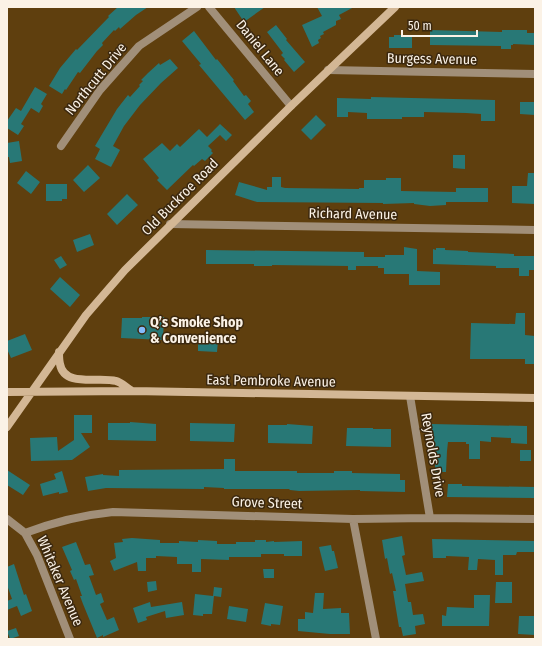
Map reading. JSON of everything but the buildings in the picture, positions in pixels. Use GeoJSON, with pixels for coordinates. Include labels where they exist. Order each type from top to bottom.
{"type":"FeatureCollection","features":[{"type":"Feature","properties":{"kind":"main road","name":"Old Buckroe Road"},"geometry":{"type":"LineString","coordinates":[[7,427],[86,315],[120,276],[170,224],[395,7]]}},
{"type":"Feature","properties":{"kind":"main road"},"geometry":{"type":"LineString","coordinates":[[59,352],[60,365],[68,377],[116,381],[133,391]]}},
{"type":"Feature","properties":{"kind":"main road","name":"East Pembroke Avenue"},"geometry":{"type":"LineString","coordinates":[[7,392],[133,391],[535,398]]}},
{"type":"Feature","properties":{"kind":"street","name":"Northcutt Drive"},"geometry":{"type":"LineString","coordinates":[[61,146],[100,90],[139,46],[197,7]]}},
{"type":"Feature","properties":{"kind":"street","name":"Daniel Lane"},"geometry":{"type":"LineString","coordinates":[[210,7],[291,106]]}},
{"type":"Feature","properties":{"kind":"street","name":"Burgess Avenue"},"geometry":{"type":"LineString","coordinates":[[328,70],[535,74]]}},
{"type":"Feature","properties":{"kind":"street","name":"Richard Avenue"},"geometry":{"type":"LineString","coordinates":[[170,224],[535,230]]}},
{"type":"Feature","properties":{"kind":"street","name":"Reynolds Drive"},"geometry":{"type":"LineString","coordinates":[[410,396],[430,518]]}},
{"type":"Feature","properties":{"kind":"street","name":"Grove Street"},"geometry":{"type":"LineString","coordinates":[[25,533],[46,525],[70,519],[91,514],[113,512],[353,519],[535,519]]}},
{"type":"Feature","properties":{"kind":"street"},"geometry":{"type":"LineString","coordinates":[[7,519],[25,533]]}},
{"type":"Feature","properties":{"kind":"street"},"geometry":{"type":"LineString","coordinates":[[353,519],[376,639]]}},
{"type":"Feature","properties":{"kind":"street","name":"Whitaker Avenue"},"geometry":{"type":"LineString","coordinates":[[25,533],[37,555],[70,639]]}},
{"type":"Feature","properties":{"kind":"place","name":"Q’s Smoke Shop & Convenience"},"geometry":{"type":"Point","coordinates":[142,330]}}]}
